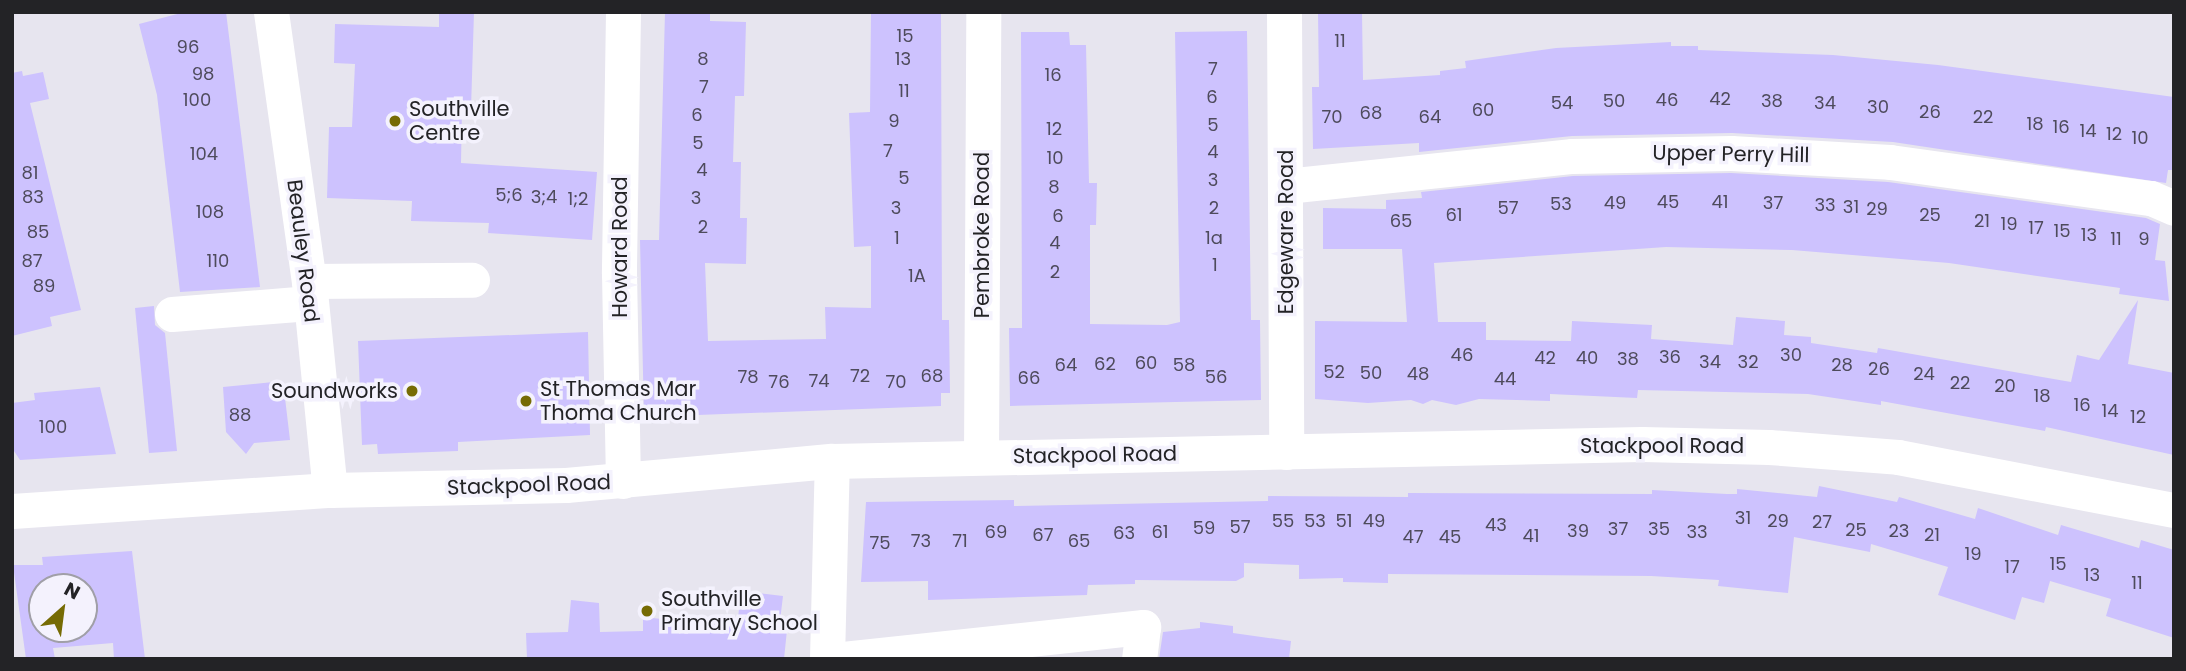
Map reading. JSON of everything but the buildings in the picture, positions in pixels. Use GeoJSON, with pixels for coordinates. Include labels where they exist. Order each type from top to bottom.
{"type":"FeatureCollection","features":[{"type":"Feature","properties":{"kind":"street","name":"Beauley Road"},"geometry":{"type":"LineString","coordinates":[[271,12],[309,292],[330,490]]}},
{"type":"Feature","properties":{"kind":"street","name":"Howard Road"},"geometry":{"type":"LineString","coordinates":[[623,12],[619,273],[623,481]]}},
{"type":"Feature","properties":{"kind":"street","name":"Pembroke Road"},"geometry":{"type":"LineString","coordinates":[[981,457],[983,12]]}},
{"type":"Feature","properties":{"kind":"street","name":"Edgeware Road"},"geometry":{"type":"LineString","coordinates":[[1284,12],[1286,452]]}},
{"type":"Feature","properties":{"kind":"street","name":"Upper Perry Hill"},"geometry":{"type":"LineString","coordinates":[[1286,186],[1572,156],[1731,153],[1890,162],[2151,198],[2174,208]]}},
{"type":"Feature","properties":{"kind":"street"},"geometry":{"type":"LineString","coordinates":[[172,314],[309,292],[472,280]]}},
{"type":"Feature","properties":{"kind":"street","name":"Stackpool Road"},"geometry":{"type":"LineString","coordinates":[[12,511],[330,490],[623,481],[832,461],[1642,444],[1769,447],[1898,457],[2174,510]]}},
{"type":"Feature","properties":{"kind":"street"},"geometry":{"type":"LineString","coordinates":[[827,659],[832,461]]}},
{"type":"Feature","properties":{"kind":"street"},"geometry":{"type":"LineString","coordinates":[[842,659],[1143,627],[1139,659]]}},
{"type":"Feature","properties":{"kind":"place","name":"Southville Centre"},"geometry":{"type":"Point","coordinates":[395,121]}},
{"type":"Feature","properties":{"kind":"place","name":"Soundworks"},"geometry":{"type":"Point","coordinates":[412,391]}},
{"type":"Feature","properties":{"kind":"place","name":"St Thomas Mar Thoma Church"},"geometry":{"type":"Point","coordinates":[526,401]}},
{"type":"Feature","properties":{"kind":"place","name":"Southville Primary School"},"geometry":{"type":"Point","coordinates":[647,611]}}]}
